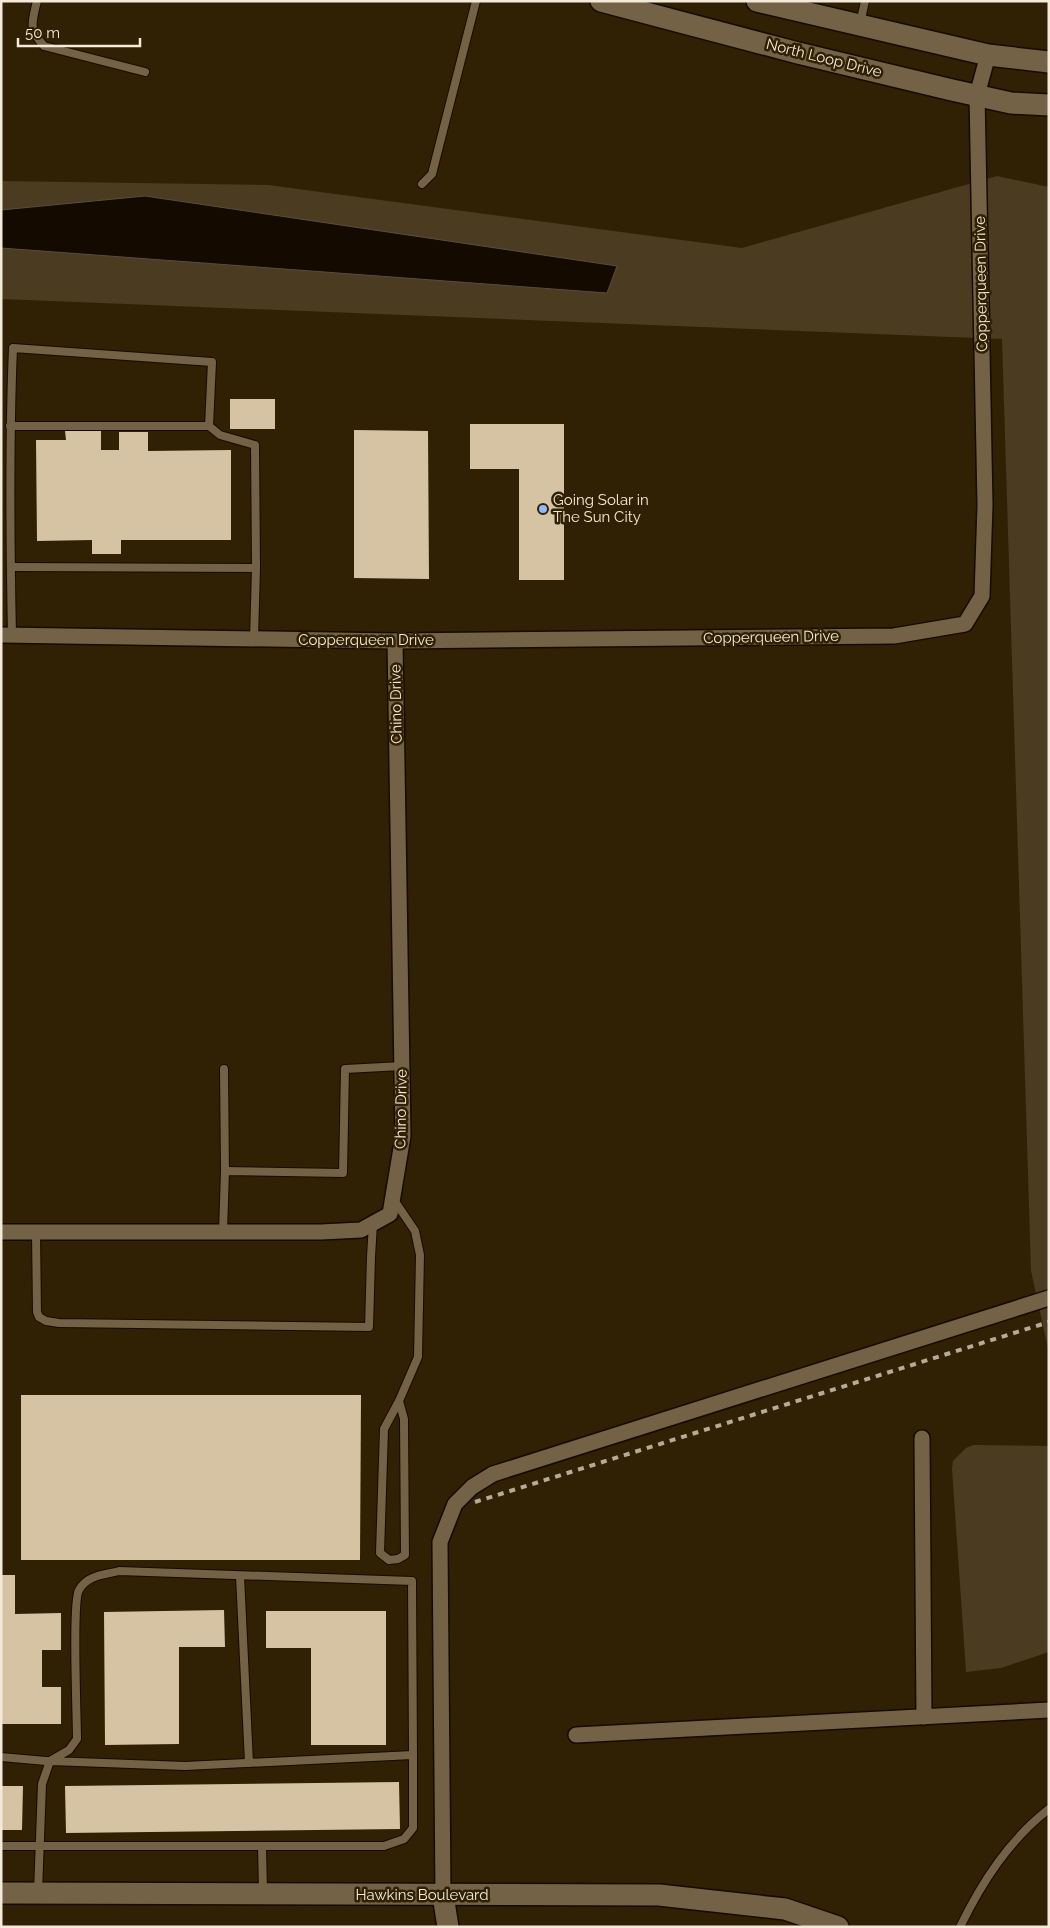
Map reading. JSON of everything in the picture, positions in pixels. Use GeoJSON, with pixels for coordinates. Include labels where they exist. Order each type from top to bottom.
{"type":"FeatureCollection","features":[{"type":"Feature","properties":{"kind":"main road","name":"North Loop Drive"},"geometry":{"type":"LineString","coordinates":[[601,1],[798,53],[1011,103],[1049,105]]}},
{"type":"Feature","properties":{"kind":"main road"},"geometry":{"type":"LineString","coordinates":[[757,1],[988,55],[1049,62]]}},
{"type":"Feature","properties":{"kind":"main road","name":"Hawkins Boulevard"},"geometry":{"type":"LineString","coordinates":[[1,1893],[659,1895],[785,1909],[838,1927]]}},
{"type":"Feature","properties":{"kind":"main road"},"geometry":{"type":"LineString","coordinates":[[443,1895],[448,1927]]}},
{"type":"Feature","properties":{"kind":"street","name":"Copperqueen Drive"},"geometry":{"type":"LineString","coordinates":[[7,635],[395,641],[894,636],[965,624],[982,596],[985,505],[977,95],[988,55]]}},
{"type":"Feature","properties":{"kind":"street","name":"Chino Drive"},"geometry":{"type":"LineString","coordinates":[[1,1232],[361,1230],[390,1214],[403,1136],[395,641]]}},
{"type":"Feature","properties":{"kind":"street"},"geometry":{"type":"LineString","coordinates":[[443,1895],[440,1542],[455,1504],[472,1487],[493,1474],[1049,1298]]}},
{"type":"Feature","properties":{"kind":"street"},"geometry":{"type":"LineString","coordinates":[[922,1438],[924,1716]]}},
{"type":"Feature","properties":{"kind":"street"},"geometry":{"type":"LineString","coordinates":[[576,1735],[1049,1710]]}},
{"type":"Feature","properties":{"kind":"lane"},"geometry":{"type":"LineString","coordinates":[[37,1],[31,25],[36,37],[44,46],[145,72]]}},
{"type":"Feature","properties":{"kind":"lane"},"geometry":{"type":"LineString","coordinates":[[422,184],[432,174],[476,1]]}},
{"type":"Feature","properties":{"kind":"lane"},"geometry":{"type":"LineString","coordinates":[[860,26],[865,1]]}},
{"type":"Feature","properties":{"kind":"lane"},"geometry":{"type":"LineString","coordinates":[[7,635],[10,567],[10,426],[13,348],[212,362],[209,426]]}},
{"type":"Feature","properties":{"kind":"lane"},"geometry":{"type":"LineString","coordinates":[[10,426],[209,426],[220,435],[254,445],[256,568],[254,639]]}},
{"type":"Feature","properties":{"kind":"lane"},"geometry":{"type":"LineString","coordinates":[[10,567],[256,568]]}},
{"type":"Feature","properties":{"kind":"lane"},"geometry":{"type":"LineString","coordinates":[[225,1171],[344,1173],[345,1069],[402,1066]]}},
{"type":"Feature","properties":{"kind":"lane"},"geometry":{"type":"LineString","coordinates":[[223,1232],[225,1171],[224,1069]]}},
{"type":"Feature","properties":{"kind":"lane"},"geometry":{"type":"LineString","coordinates":[[393,1198],[414,1231],[420,1255],[418,1357],[399,1401],[384,1429],[380,1554],[389,1560],[398,1559],[406,1554],[404,1419],[399,1401]]}},
{"type":"Feature","properties":{"kind":"lane"},"geometry":{"type":"LineString","coordinates":[[36,1232],[37,1312],[39,1317],[46,1321],[59,1323],[369,1327],[370,1257],[373,1224]]}},
{"type":"Feature","properties":{"kind":"lane"},"geometry":{"type":"LineString","coordinates":[[1,1846],[40,1845],[384,1846],[404,1839],[414,1828],[412,1581],[119,1572],[88,1579],[78,1591],[76,1626],[77,1739],[69,1750],[50,1762],[42,1784],[40,1845],[38,1893]]}},
{"type":"Feature","properties":{"kind":"lane"},"geometry":{"type":"LineString","coordinates":[[240,1576],[249,1763]]}},
{"type":"Feature","properties":{"kind":"lane"},"geometry":{"type":"LineString","coordinates":[[1,1757],[50,1762],[185,1766],[413,1755]]}},
{"type":"Feature","properties":{"kind":"lane"},"geometry":{"type":"LineString","coordinates":[[960,1927],[980,1890],[1008,1849],[1032,1822],[1049,1809]]}},
{"type":"Feature","properties":{"kind":"lane"},"geometry":{"type":"LineString","coordinates":[[262,1846],[263,1894]]}},
{"type":"Feature","properties":{"kind":"shaded area"},"geometry":{"type":"Polygon","coordinates":[[[997,176],[1049,187],[1049,1353],[1031,1271],[1002,339],[1,299],[1,181],[268,185],[742,248],[997,176]]]}},
{"type":"Feature","properties":{"kind":"shaded area"},"geometry":{"type":"Polygon","coordinates":[[[145,196],[617,266],[607,293],[1,248],[1,210],[145,196]]]}},
{"type":"Feature","properties":{"kind":"shaded area"},"geometry":{"type":"Polygon","coordinates":[[[973,1445],[1049,1446],[1049,1652],[1001,1668],[966,1672],[952,1469],[953,1461],[966,1448],[973,1445]]]}},
{"type":"Feature","properties":{"kind":"building"},"geometry":{"type":"Polygon","coordinates":[[[230,399],[275,399],[275,429],[230,429],[230,399]]]}},
{"type":"Feature","properties":{"kind":"building"},"geometry":{"type":"Polygon","coordinates":[[[470,424],[564,424],[564,580],[519,580],[519,469],[470,469],[470,424]]]}},
{"type":"Feature","properties":{"kind":"building"},"geometry":{"type":"Polygon","coordinates":[[[354,430],[428,431],[429,579],[354,578],[354,430]]]}},
{"type":"Feature","properties":{"kind":"building"},"geometry":{"type":"Polygon","coordinates":[[[65,431],[101,431],[101,450],[119,450],[119,432],[148,432],[148,451],[231,450],[231,540],[121,540],[121,554],[92,554],[92,540],[37,541],[36,440],[66,440],[65,431]]]}},
{"type":"Feature","properties":{"kind":"building"},"geometry":{"type":"Polygon","coordinates":[[[21,1395],[361,1395],[360,1560],[21,1560],[21,1395]]]}},
{"type":"Feature","properties":{"kind":"building"},"geometry":{"type":"Polygon","coordinates":[[[1,1575],[15,1575],[15,1614],[61,1613],[61,1650],[42,1650],[42,1687],[61,1687],[61,1724],[1,1724],[1,1575]]]}},
{"type":"Feature","properties":{"kind":"building"},"geometry":{"type":"Polygon","coordinates":[[[224,1610],[225,1647],[179,1647],[179,1744],[105,1745],[104,1612],[224,1610]]]}},
{"type":"Feature","properties":{"kind":"building"},"geometry":{"type":"Polygon","coordinates":[[[266,1611],[386,1611],[386,1745],[311,1745],[311,1648],[266,1648],[266,1611]]]}},
{"type":"Feature","properties":{"kind":"building"},"geometry":{"type":"Polygon","coordinates":[[[399,1782],[400,1829],[66,1833],[65,1786],[399,1782]]]}},
{"type":"Feature","properties":{"kind":"building"},"geometry":{"type":"Polygon","coordinates":[[[1,1786],[23,1786],[22,1830],[1,1830],[1,1786]]]}},
{"type":"Feature","properties":{"kind":"railway"},"geometry":{"type":"LineString","coordinates":[[475,1502],[1049,1322]]}},
{"type":"Feature","properties":{"kind":"place","name":"Going Solar in The Sun City"},"geometry":{"type":"Point","coordinates":[543,509]}}]}
